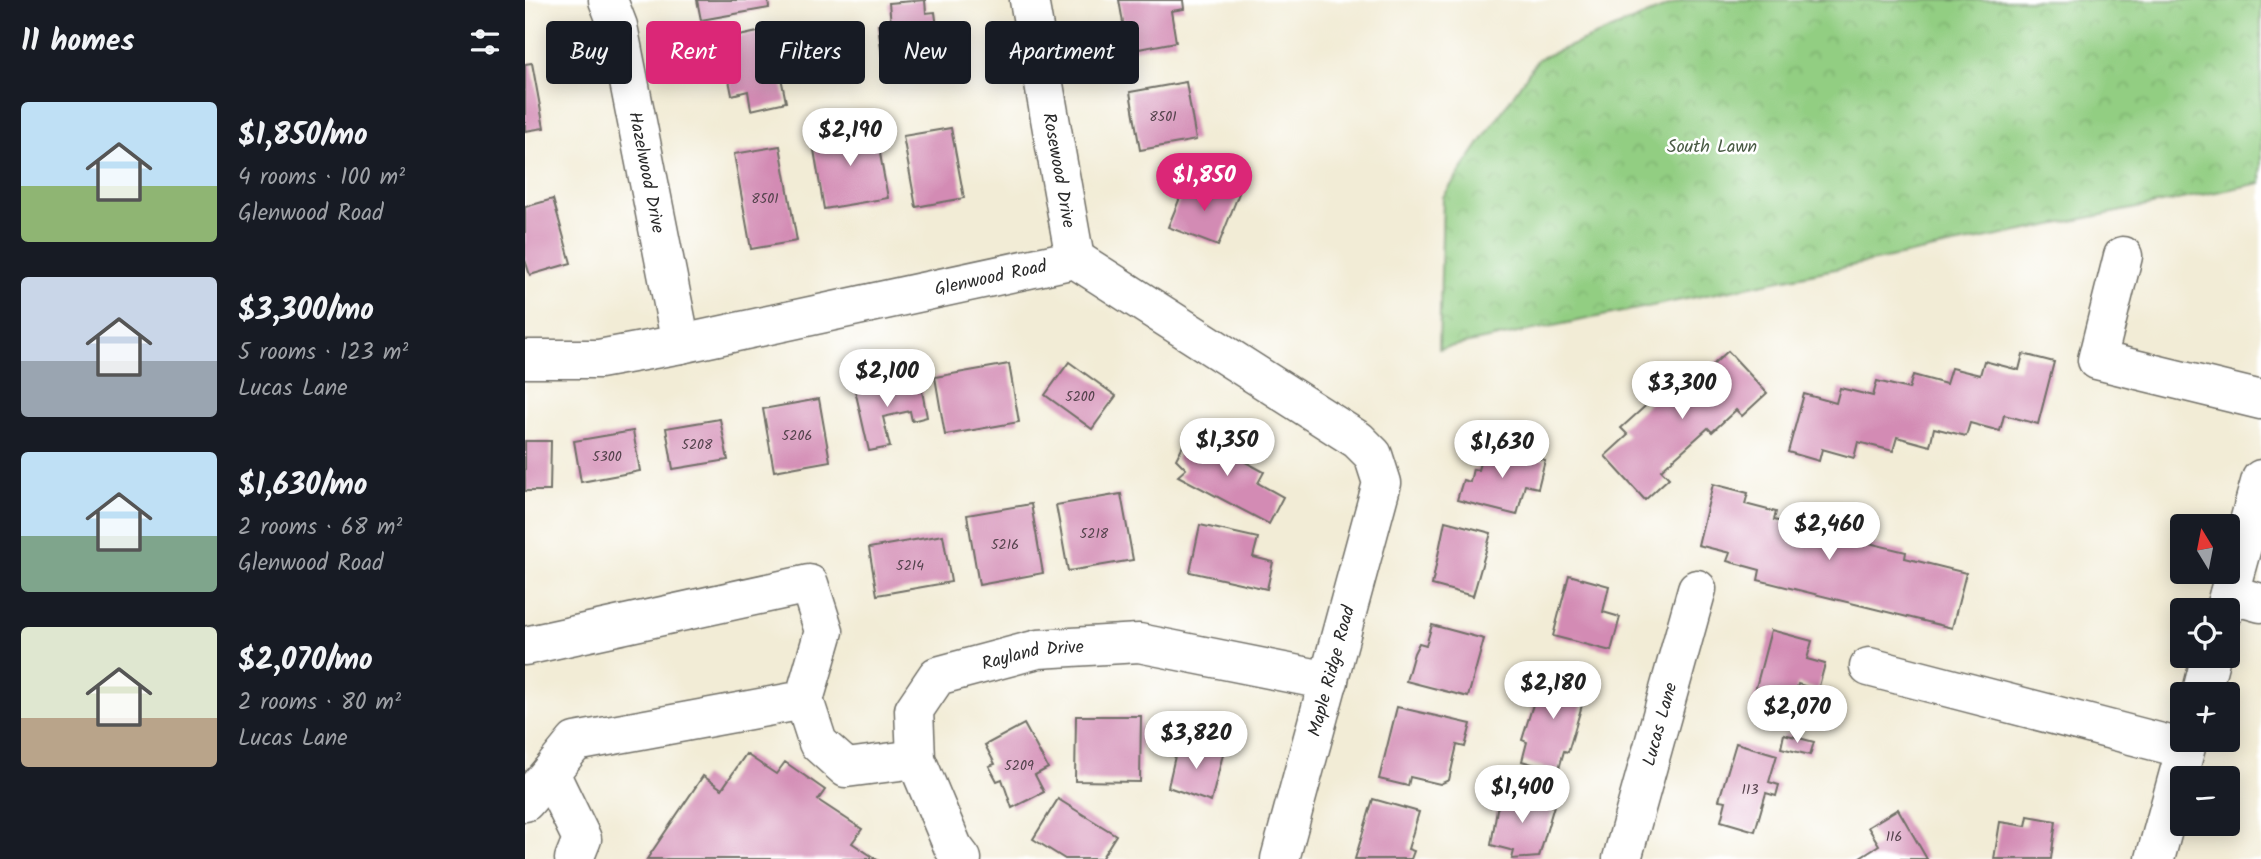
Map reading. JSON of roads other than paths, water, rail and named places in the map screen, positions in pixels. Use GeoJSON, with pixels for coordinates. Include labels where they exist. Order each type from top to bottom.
{"type":"FeatureCollection","features":[{"type":"Feature","properties":{"kind":"street","name":"Hazelwood Drive"},"geometry":{"type":"LineString","coordinates":[[608,0],[618,26],[681,344]]}},
{"type":"Feature","properties":{"kind":"street","name":"Rosewood Drive"},"geometry":{"type":"LineString","coordinates":[[1029,0],[1075,259]]}},
{"type":"Feature","properties":{"kind":"street"},"geometry":{"type":"LineString","coordinates":[[2123,256],[2097,359],[2261,400]]}},
{"type":"Feature","properties":{"kind":"street","name":"Glenwood Road"},"geometry":{"type":"LineString","coordinates":[[525,359],[599,359],[681,344],[1075,259]]}},
{"type":"Feature","properties":{"kind":"street","name":"Maple Ridge Road"},"geometry":{"type":"LineString","coordinates":[[1075,259],[1358,440],[1373,455],[1382,483],[1280,859]]}},
{"type":"Feature","properties":{"kind":"street"},"geometry":{"type":"LineString","coordinates":[[2239,598],[2261,479]]}},
{"type":"Feature","properties":{"kind":"street"},"geometry":{"type":"LineString","coordinates":[[525,646],[809,584],[824,631],[804,699],[818,743],[846,768],[916,759]]}},
{"type":"Feature","properties":{"kind":"street","name":"Lucas Lane"},"geometry":{"type":"LineString","coordinates":[[1622,859],[1697,589]]}},
{"type":"Feature","properties":{"kind":"street","name":"Rayland Drive"},"geometry":{"type":"LineString","coordinates":[[962,859],[953,847],[916,759],[914,710],[937,676],[1038,649],[1139,643],[1329,681]]}},
{"type":"Feature","properties":{"kind":"street"},"geometry":{"type":"LineString","coordinates":[[1869,667],[2170,741]]}},
{"type":"Feature","properties":{"kind":"street"},"geometry":{"type":"LineString","coordinates":[[525,802],[575,742],[804,699]]}},
{"type":"Feature","properties":{"kind":"street"},"geometry":{"type":"LineString","coordinates":[[2155,859],[2185,752]]}},
{"type":"Feature","properties":{"kind":"street"},"geometry":{"type":"LineString","coordinates":[[550,773],[582,839],[574,859]]}},
{"type":"Feature","properties":{"kind":"park label","name":"South Lawn"},"geometry":{"type":"Point","coordinates":[1712,146]}}]}
